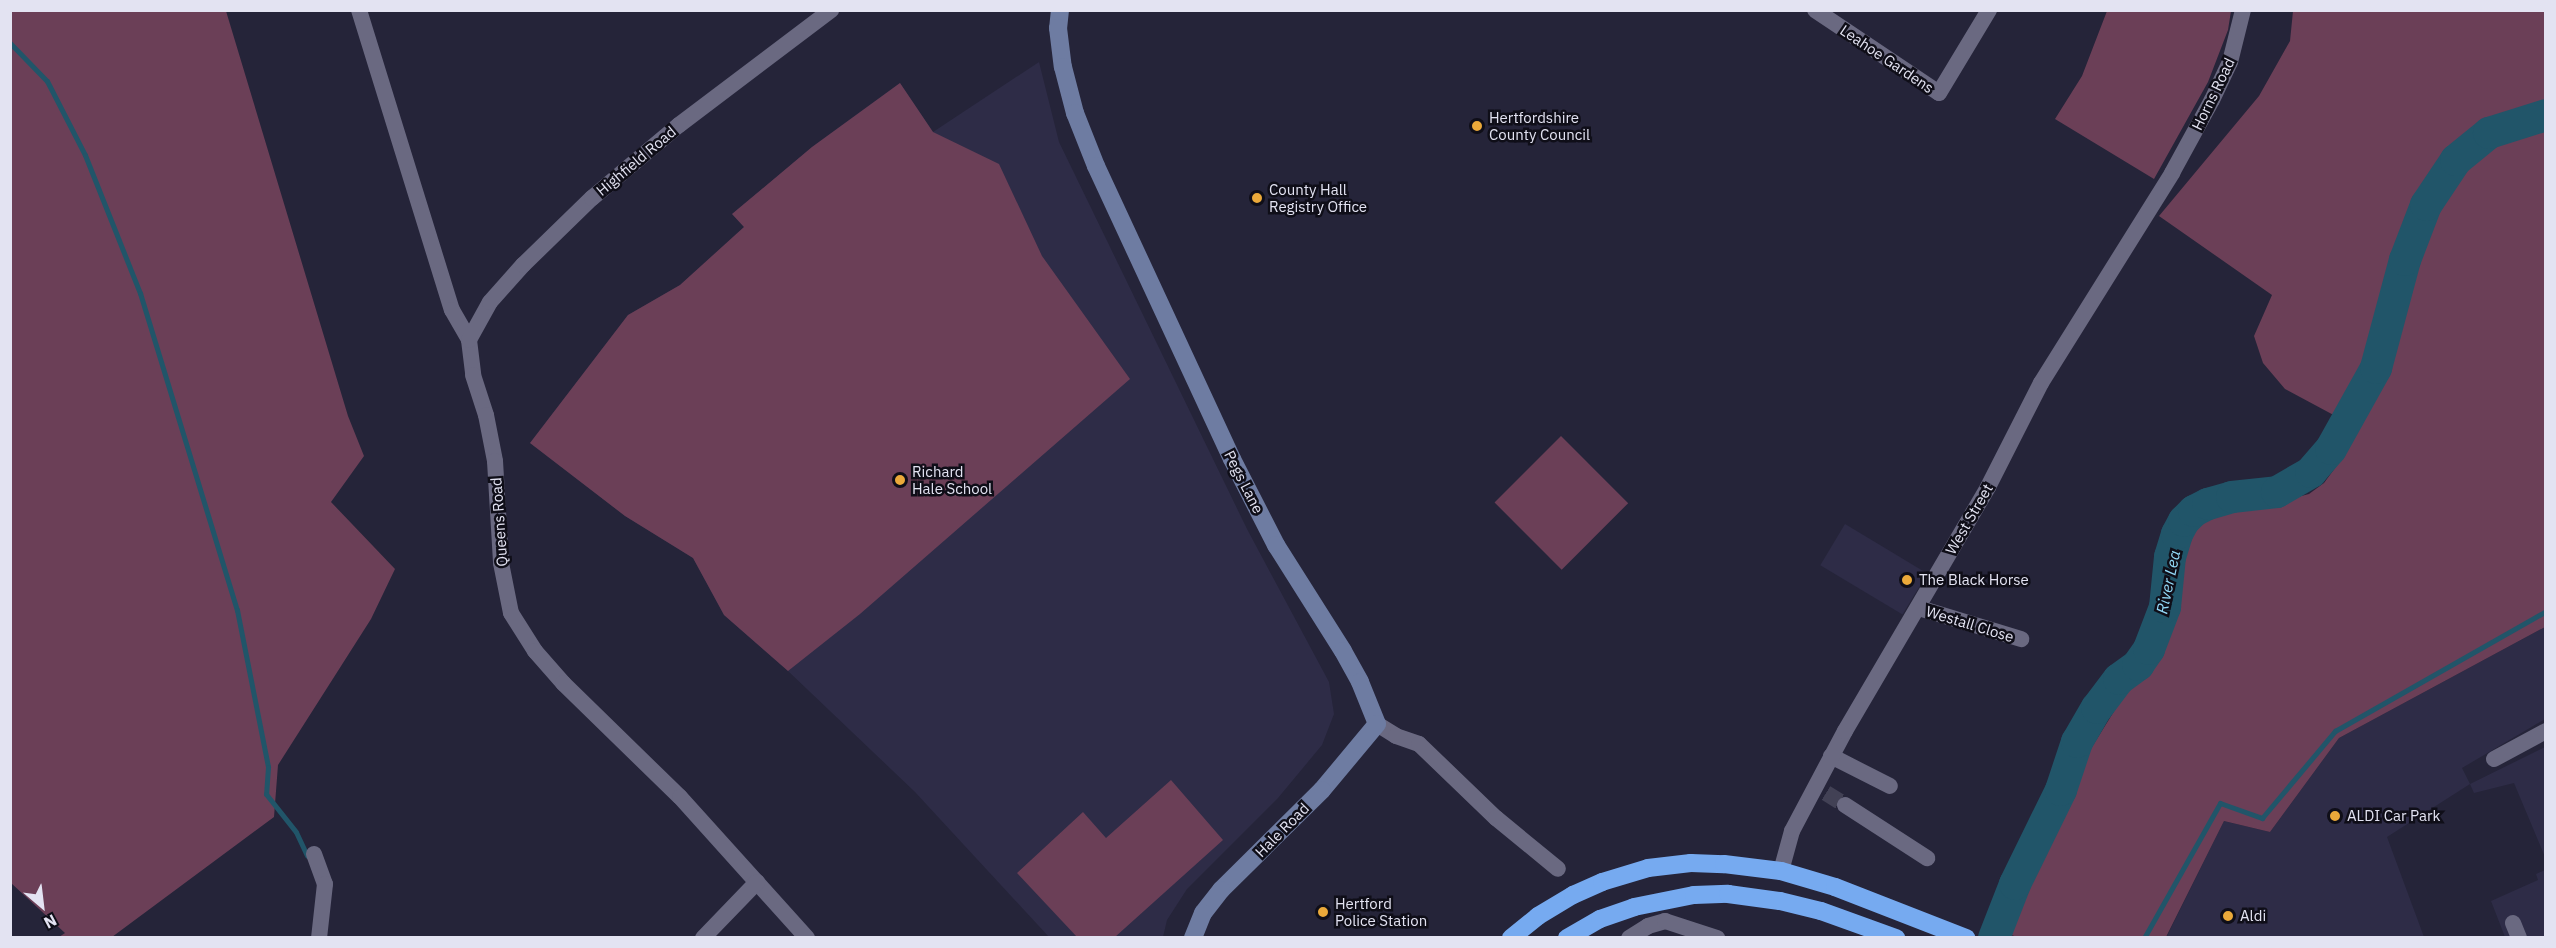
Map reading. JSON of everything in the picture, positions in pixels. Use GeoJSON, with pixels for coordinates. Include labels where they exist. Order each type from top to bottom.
{"type":"FeatureCollection","features":[{"type":"Feature","properties":{"kind":"highway"},"geometry":{"type":"LineString","coordinates":[[1511,938],[1538,916],[1572,895],[1637,871],[1691,863],[1724,864],[1781,872],[1835,887],[1966,938]]}},
{"type":"Feature","properties":{"kind":"highway"},"geometry":{"type":"LineString","coordinates":[[1567,938],[1600,919],[1634,907],[1694,895],[1728,894],[1780,901],[1821,910],[1896,938]]}},
{"type":"Feature","properties":{"kind":"main road","name":"Pegs Lane"},"geometry":{"type":"LineString","coordinates":[[1060,10],[1058,28],[1063,67],[1076,113],[1096,166],[1232,459],[1276,545],[1360,682],[1377,724]]}},
{"type":"Feature","properties":{"kind":"main road","name":"Hale Road"},"geometry":{"type":"LineString","coordinates":[[1193,938],[1203,913],[1221,890],[1322,790],[1377,724]]}},
{"type":"Feature","properties":{"kind":"street","name":"Queens Road"},"geometry":{"type":"LineString","coordinates":[[359,10],[452,310],[469,340],[473,375],[486,415],[495,461],[499,546],[504,586],[511,613],[518,627],[563,683],[680,797],[807,938]]}},
{"type":"Feature","properties":{"kind":"street","name":"Highfield Road"},"geometry":{"type":"LineString","coordinates":[[469,340],[478,320],[497,295],[523,265],[592,198],[679,125],[831,10]]}},
{"type":"Feature","properties":{"kind":"street","name":"Leahoe Gardens"},"geometry":{"type":"LineString","coordinates":[[1815,10],[1938,93],[1989,10]]}},
{"type":"Feature","properties":{"kind":"street","name":"Horns Road"},"geometry":{"type":"LineString","coordinates":[[2172,173],[2230,62],[2243,10]]}},
{"type":"Feature","properties":{"kind":"street","name":"West Street"},"geometry":{"type":"LineString","coordinates":[[1781,872],[1792,831],[1820,791],[1831,756],[1988,487],[2041,383],[2172,173]]}},
{"type":"Feature","properties":{"kind":"street","name":"Westall Close"},"geometry":{"type":"LineString","coordinates":[[1919,608],[2021,639]]}},
{"type":"Feature","properties":{"kind":"street"},"geometry":{"type":"LineString","coordinates":[[1377,724],[1396,736],[1419,744],[1496,818],[1558,869]]}},
{"type":"Feature","properties":{"kind":"street"},"geometry":{"type":"LineString","coordinates":[[2494,759],[2546,731]]}},
{"type":"Feature","properties":{"kind":"street"},"geometry":{"type":"LineString","coordinates":[[1831,756],[1890,786]]}},
{"type":"Feature","properties":{"kind":"street"},"geometry":{"type":"LineString","coordinates":[[1845,806],[1927,858]]}},
{"type":"Feature","properties":{"kind":"street"},"geometry":{"type":"LineString","coordinates":[[314,854],[325,884],[319,938]]}},
{"type":"Feature","properties":{"kind":"street"},"geometry":{"type":"LineString","coordinates":[[703,938],[758,882]]}},
{"type":"Feature","properties":{"kind":"street"},"geometry":{"type":"LineString","coordinates":[[1629,938],[1648,926],[1665,921],[1717,938]]}},
{"type":"Feature","properties":{"kind":"shaded area"},"geometry":{"type":"Polygon","coordinates":[[[11,10],[226,11],[348,416],[364,456],[331,502],[395,569],[371,619],[278,765],[274,817],[112,937],[59,937],[65,933],[11,883],[11,10]]]}},
{"type":"Feature","properties":{"kind":"shaded area"},"geometry":{"type":"Polygon","coordinates":[[[2107,11],[2231,11],[2228,30],[2208,82],[2154,179],[2055,119],[2082,76],[2107,11]]]}},
{"type":"Feature","properties":{"kind":"shaded area"},"geometry":{"type":"Polygon","coordinates":[[[2293,11],[2545,11],[2545,627],[2339,738],[2270,832],[2224,821],[2166,937],[2022,938],[2007,934],[2029,883],[2075,795],[2087,755],[2126,692],[2149,670],[2161,652],[2180,592],[2182,562],[2192,528],[2222,510],[2246,505],[2275,503],[2309,494],[2324,483],[2338,464],[2347,446],[2341,419],[2285,389],[2263,363],[2254,336],[2272,295],[2159,216],[2259,96],[2290,41],[2293,11]]]}},
{"type":"Feature","properties":{"kind":"shaded area","name":"Richard Hale School"},"geometry":{"type":"Polygon","coordinates":[[[1039,62],[1059,142],[1247,529],[1329,682],[1334,714],[1322,745],[1278,798],[1187,889],[1167,920],[1163,937],[1049,937],[915,792],[788,671],[724,615],[693,558],[625,516],[530,443],[628,315],[680,285],[744,227],[732,214],[812,147],[900,83],[933,132],[1039,62]]]}},
{"type":"Feature","properties":{"kind":"shaded area"},"geometry":{"type":"Polygon","coordinates":[[[900,83],[933,132],[999,164],[1042,256],[1130,379],[860,614],[788,671],[724,615],[693,558],[625,516],[530,443],[628,315],[680,285],[744,227],[732,214],[812,147],[900,83]]]}},
{"type":"Feature","properties":{"kind":"shaded area"},"geometry":{"type":"Polygon","coordinates":[[[1561,436],[1628,503],[1562,570],[1495,502],[1561,436]]]}},
{"type":"Feature","properties":{"kind":"shaded area"},"geometry":{"type":"Polygon","coordinates":[[[1845,524],[1927,573],[1903,615],[1820,565],[1845,524]]]}},
{"type":"Feature","properties":{"kind":"shaded area","name":"ALDI Car Park"},"geometry":{"type":"Polygon","coordinates":[[[2545,627],[2545,719],[2462,768],[2470,784],[2387,837],[2424,937],[2166,938],[2224,821],[2270,832],[2339,738],[2545,627]]]}},
{"type":"Feature","properties":{"kind":"shaded area"},"geometry":{"type":"Polygon","coordinates":[[[2545,747],[2545,857],[2514,783],[2474,793],[2470,784],[2545,747]]]}},
{"type":"Feature","properties":{"kind":"shaded area"},"geometry":{"type":"Polygon","coordinates":[[[1171,780],[1223,840],[1115,937],[1077,937],[1017,873],[1083,812],[1106,838],[1171,780]]]}},
{"type":"Feature","properties":{"kind":"shaded area"},"geometry":{"type":"Polygon","coordinates":[[[2545,870],[2545,937],[2505,937],[2491,901],[2538,880],[2536,874],[2545,870]]]}},
{"type":"Feature","properties":{"kind":"waterway"},"geometry":{"type":"LineString","coordinates":[[10,43],[47,81],[85,155],[140,293],[237,610],[268,767],[266,794],[296,832],[307,856]]}},
{"type":"Feature","properties":{"kind":"waterway","name":"River Lea"},"geometry":{"type":"LineString","coordinates":[[1994,938],[2015,884],[2061,790],[2077,742],[2097,708],[2119,679],[2138,665],[2149,649],[2165,607],[2170,557],[2177,534],[2184,521],[2194,511],[2208,504],[2232,497],[2277,492],[2311,472],[2331,449],[2376,368],[2405,260],[2426,205],[2456,160],[2489,133],[2546,115]]}},
{"type":"Feature","properties":{"kind":"waterway"},"geometry":{"type":"LineString","coordinates":[[2144,938],[2220,803],[2262,818],[2335,731],[2546,611]]}},
{"type":"Feature","properties":{"kind":"tunnel"},"geometry":{"type":"LineString","coordinates":[[1826,793],[1845,805]]}},
{"type":"Feature","properties":{"kind":"place","name":"Hertfordshire County Council"},"geometry":{"type":"Point","coordinates":[1477,126]}},
{"type":"Feature","properties":{"kind":"place","name":"County Hall Registry Office"},"geometry":{"type":"Point","coordinates":[1257,198]}},
{"type":"Feature","properties":{"kind":"place","name":"Richard Hale School"},"geometry":{"type":"Point","coordinates":[900,480]}},
{"type":"Feature","properties":{"kind":"place","name":"The Black Horse"},"geometry":{"type":"Point","coordinates":[1907,580]}},
{"type":"Feature","properties":{"kind":"place","name":"ALDI Car Park"},"geometry":{"type":"Point","coordinates":[2335,816]}},
{"type":"Feature","properties":{"kind":"place","name":"Hertford Police Station"},"geometry":{"type":"Point","coordinates":[1323,912]}},
{"type":"Feature","properties":{"kind":"place","name":"Aldi"},"geometry":{"type":"Point","coordinates":[2228,916]}}]}
